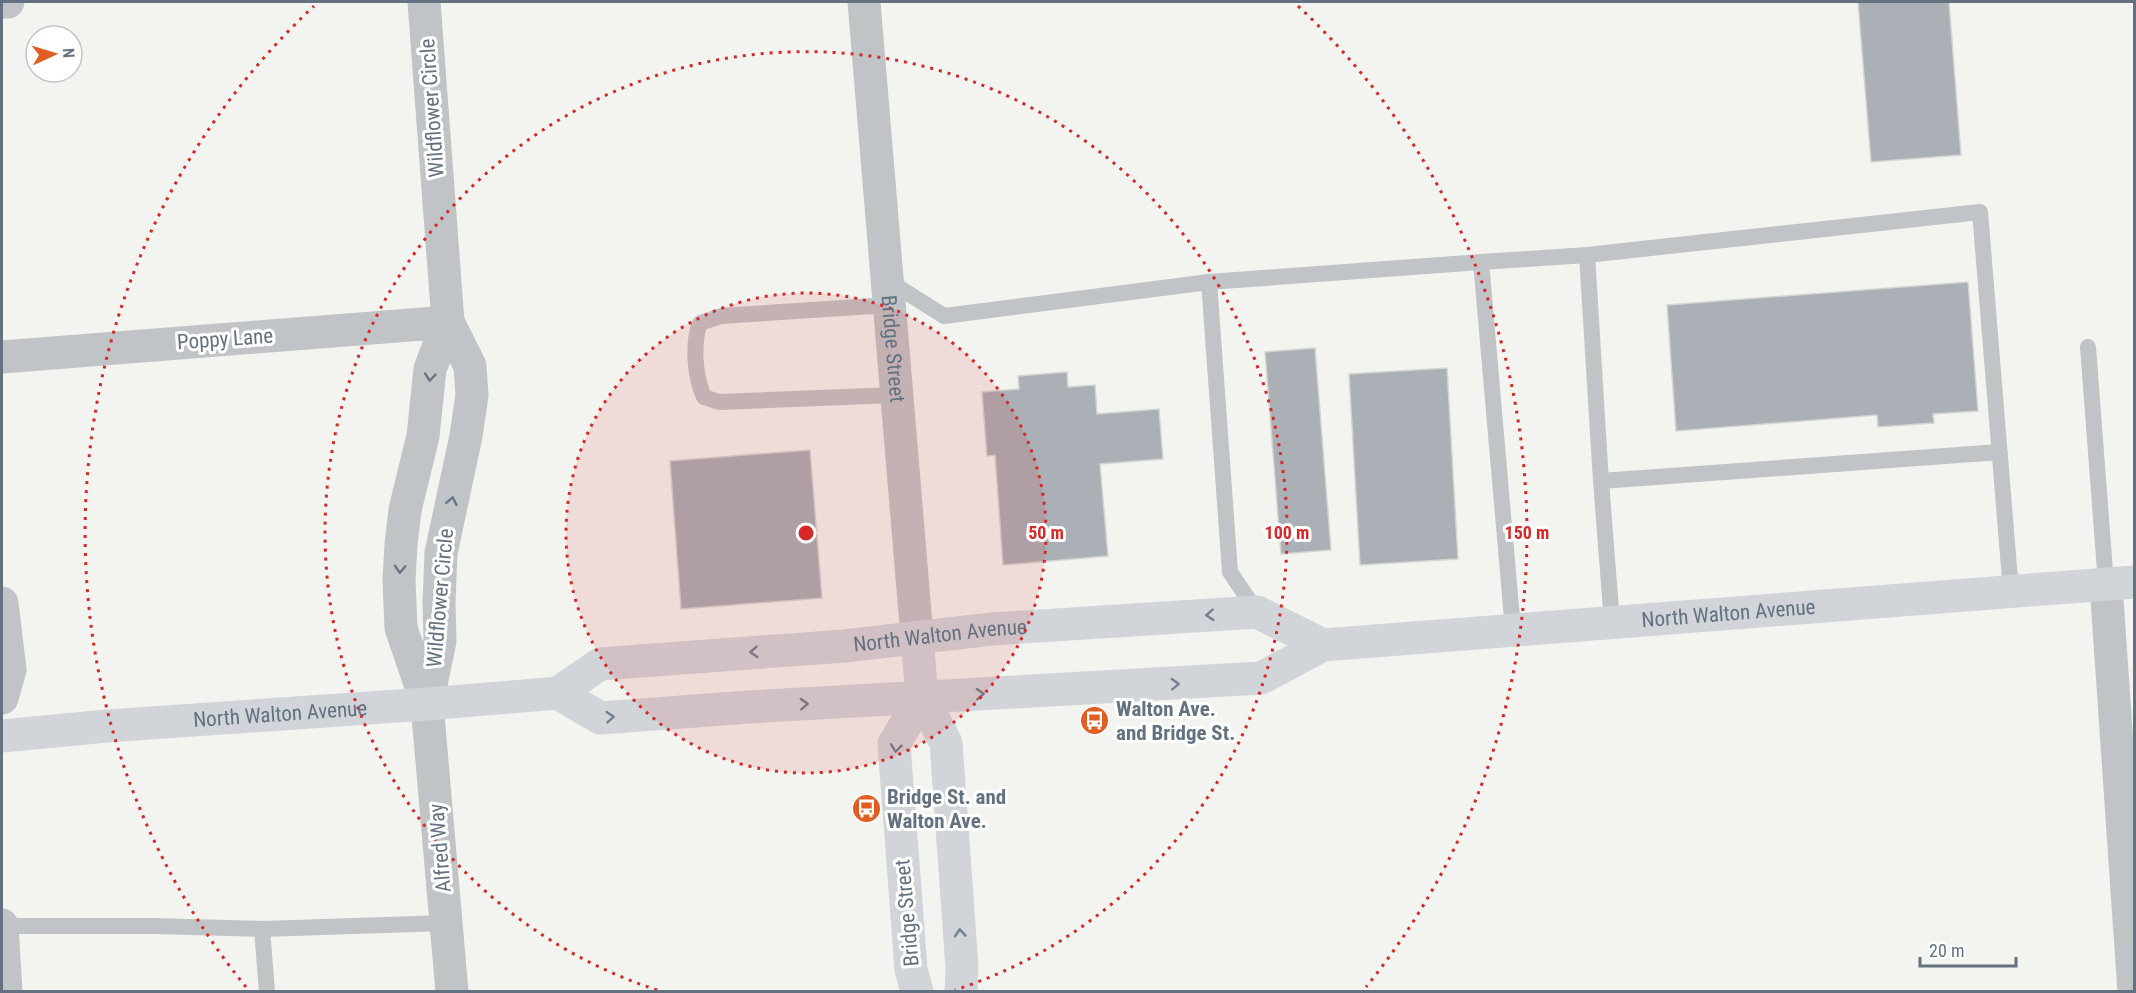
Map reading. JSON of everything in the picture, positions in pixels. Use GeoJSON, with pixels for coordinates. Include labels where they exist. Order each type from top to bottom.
{"type":"FeatureCollection","features":[{"type":"Feature","properties":{"kind":"main road","name":"North Walton Avenue"},"geometry":{"type":"LineString","coordinates":[[558,693],[600,718],[1261,678],[1323,645],[2120,583]]}},
{"type":"Feature","properties":{"kind":"main road","name":"North Walton Avenue"},"geometry":{"type":"LineString","coordinates":[[2,736],[107,726],[558,693],[600,664],[844,646],[992,629],[1257,612]]}},
{"type":"Feature","properties":{"kind":"main road"},"geometry":{"type":"LineString","coordinates":[[1257,612],[1323,645]]}},
{"type":"Feature","properties":{"kind":"main road","name":"Bridge Street"},"geometry":{"type":"LineString","coordinates":[[917,637],[922,697],[946,743],[962,967],[960,992]]}},
{"type":"Feature","properties":{"kind":"main road","name":"Bridge Street"},"geometry":{"type":"LineString","coordinates":[[917,992],[911,969],[894,744],[922,697]]}},
{"type":"Feature","properties":{"kind":"street"},"geometry":{"type":"LineString","coordinates":[[2,2],[8,2]]}},
{"type":"Feature","properties":{"kind":"street","name":"Wildflower Circle"},"geometry":{"type":"LineString","coordinates":[[424,2],[448,322],[470,366],[472,395],[466,436],[441,553],[440,641],[427,704]]}},
{"type":"Feature","properties":{"kind":"street","name":"Bridge Street"},"geometry":{"type":"LineString","coordinates":[[864,2],[917,637]]}},
{"type":"Feature","properties":{"kind":"street","name":"Wildflower Circle"},"geometry":{"type":"LineString","coordinates":[[427,704],[401,628],[401,544],[405,510],[423,436],[430,369],[448,322]]}},
{"type":"Feature","properties":{"kind":"street","name":"Poppy Lane"},"geometry":{"type":"LineString","coordinates":[[2,357],[448,322]]}},
{"type":"Feature","properties":{"kind":"street"},"geometry":{"type":"LineString","coordinates":[[2120,583],[2134,992]]}},
{"type":"Feature","properties":{"kind":"street"},"geometry":{"type":"LineString","coordinates":[[2,603],[10,670],[2,698]]}},
{"type":"Feature","properties":{"kind":"street","name":"Alfred Way"},"geometry":{"type":"LineString","coordinates":[[427,704],[452,992]]}},
{"type":"Feature","properties":{"kind":"street"},"geometry":{"type":"LineString","coordinates":[[2,926],[6,992]]}},
{"type":"Feature","properties":{"kind":"lane"},"geometry":{"type":"LineString","coordinates":[[896,395],[719,402],[704,397],[699,386],[695,336],[700,324],[721,316],[887,292],[944,316],[1209,282],[1587,255],[1980,212],[2011,592]]}},
{"type":"Feature","properties":{"kind":"lane"},"geometry":{"type":"LineString","coordinates":[[1587,255],[1600,481],[1612,623]]}},
{"type":"Feature","properties":{"kind":"lane"},"geometry":{"type":"LineString","coordinates":[[1481,262],[1513,630]]}},
{"type":"Feature","properties":{"kind":"lane"},"geometry":{"type":"LineString","coordinates":[[1209,282],[1230,572],[1257,612]]}},
{"type":"Feature","properties":{"kind":"lane"},"geometry":{"type":"LineString","coordinates":[[2088,347],[2120,583]]}},
{"type":"Feature","properties":{"kind":"lane"},"geometry":{"type":"LineString","coordinates":[[1600,481],[2000,452]]}},
{"type":"Feature","properties":{"kind":"lane"},"geometry":{"type":"LineString","coordinates":[[2,926],[262,929],[447,923]]}},
{"type":"Feature","properties":{"kind":"lane"},"geometry":{"type":"LineString","coordinates":[[262,929],[267,992]]}},
{"type":"Feature","properties":{"kind":"building"},"geometry":{"type":"Polygon","coordinates":[[[1858,2],[1949,2],[1961,155],[1871,162],[1858,2]]]}},
{"type":"Feature","properties":{"kind":"building"},"geometry":{"type":"Polygon","coordinates":[[[1968,282],[1978,411],[1933,414],[1934,423],[1878,427],[1877,415],[1676,431],[1667,305],[1968,282]]]}},
{"type":"Feature","properties":{"kind":"building"},"geometry":{"type":"Polygon","coordinates":[[[1315,348],[1331,550],[1281,554],[1265,352],[1315,348]]]}},
{"type":"Feature","properties":{"kind":"building"},"geometry":{"type":"Polygon","coordinates":[[[1447,368],[1458,559],[1360,565],[1349,374],[1447,368]]]}},
{"type":"Feature","properties":{"kind":"building"},"geometry":{"type":"Polygon","coordinates":[[[1067,372],[1068,387],[1095,385],[1097,414],[1159,409],[1163,459],[1100,464],[1108,556],[1003,565],[995,455],[987,456],[982,392],[1019,389],[1018,376],[1067,372]]]}},
{"type":"Feature","properties":{"kind":"building"},"geometry":{"type":"Polygon","coordinates":[[[810,450],[822,598],[681,609],[670,461],[810,450]]]}},
{"type":"Feature","properties":{"kind":"place","name":"Walton Ave. and Bridge St."},"geometry":{"type":"Point","coordinates":[1095,721]}},
{"type":"Feature","properties":{"kind":"place","name":"Bridge St. and Walton Ave."},"geometry":{"type":"Point","coordinates":[866,809]}}]}
